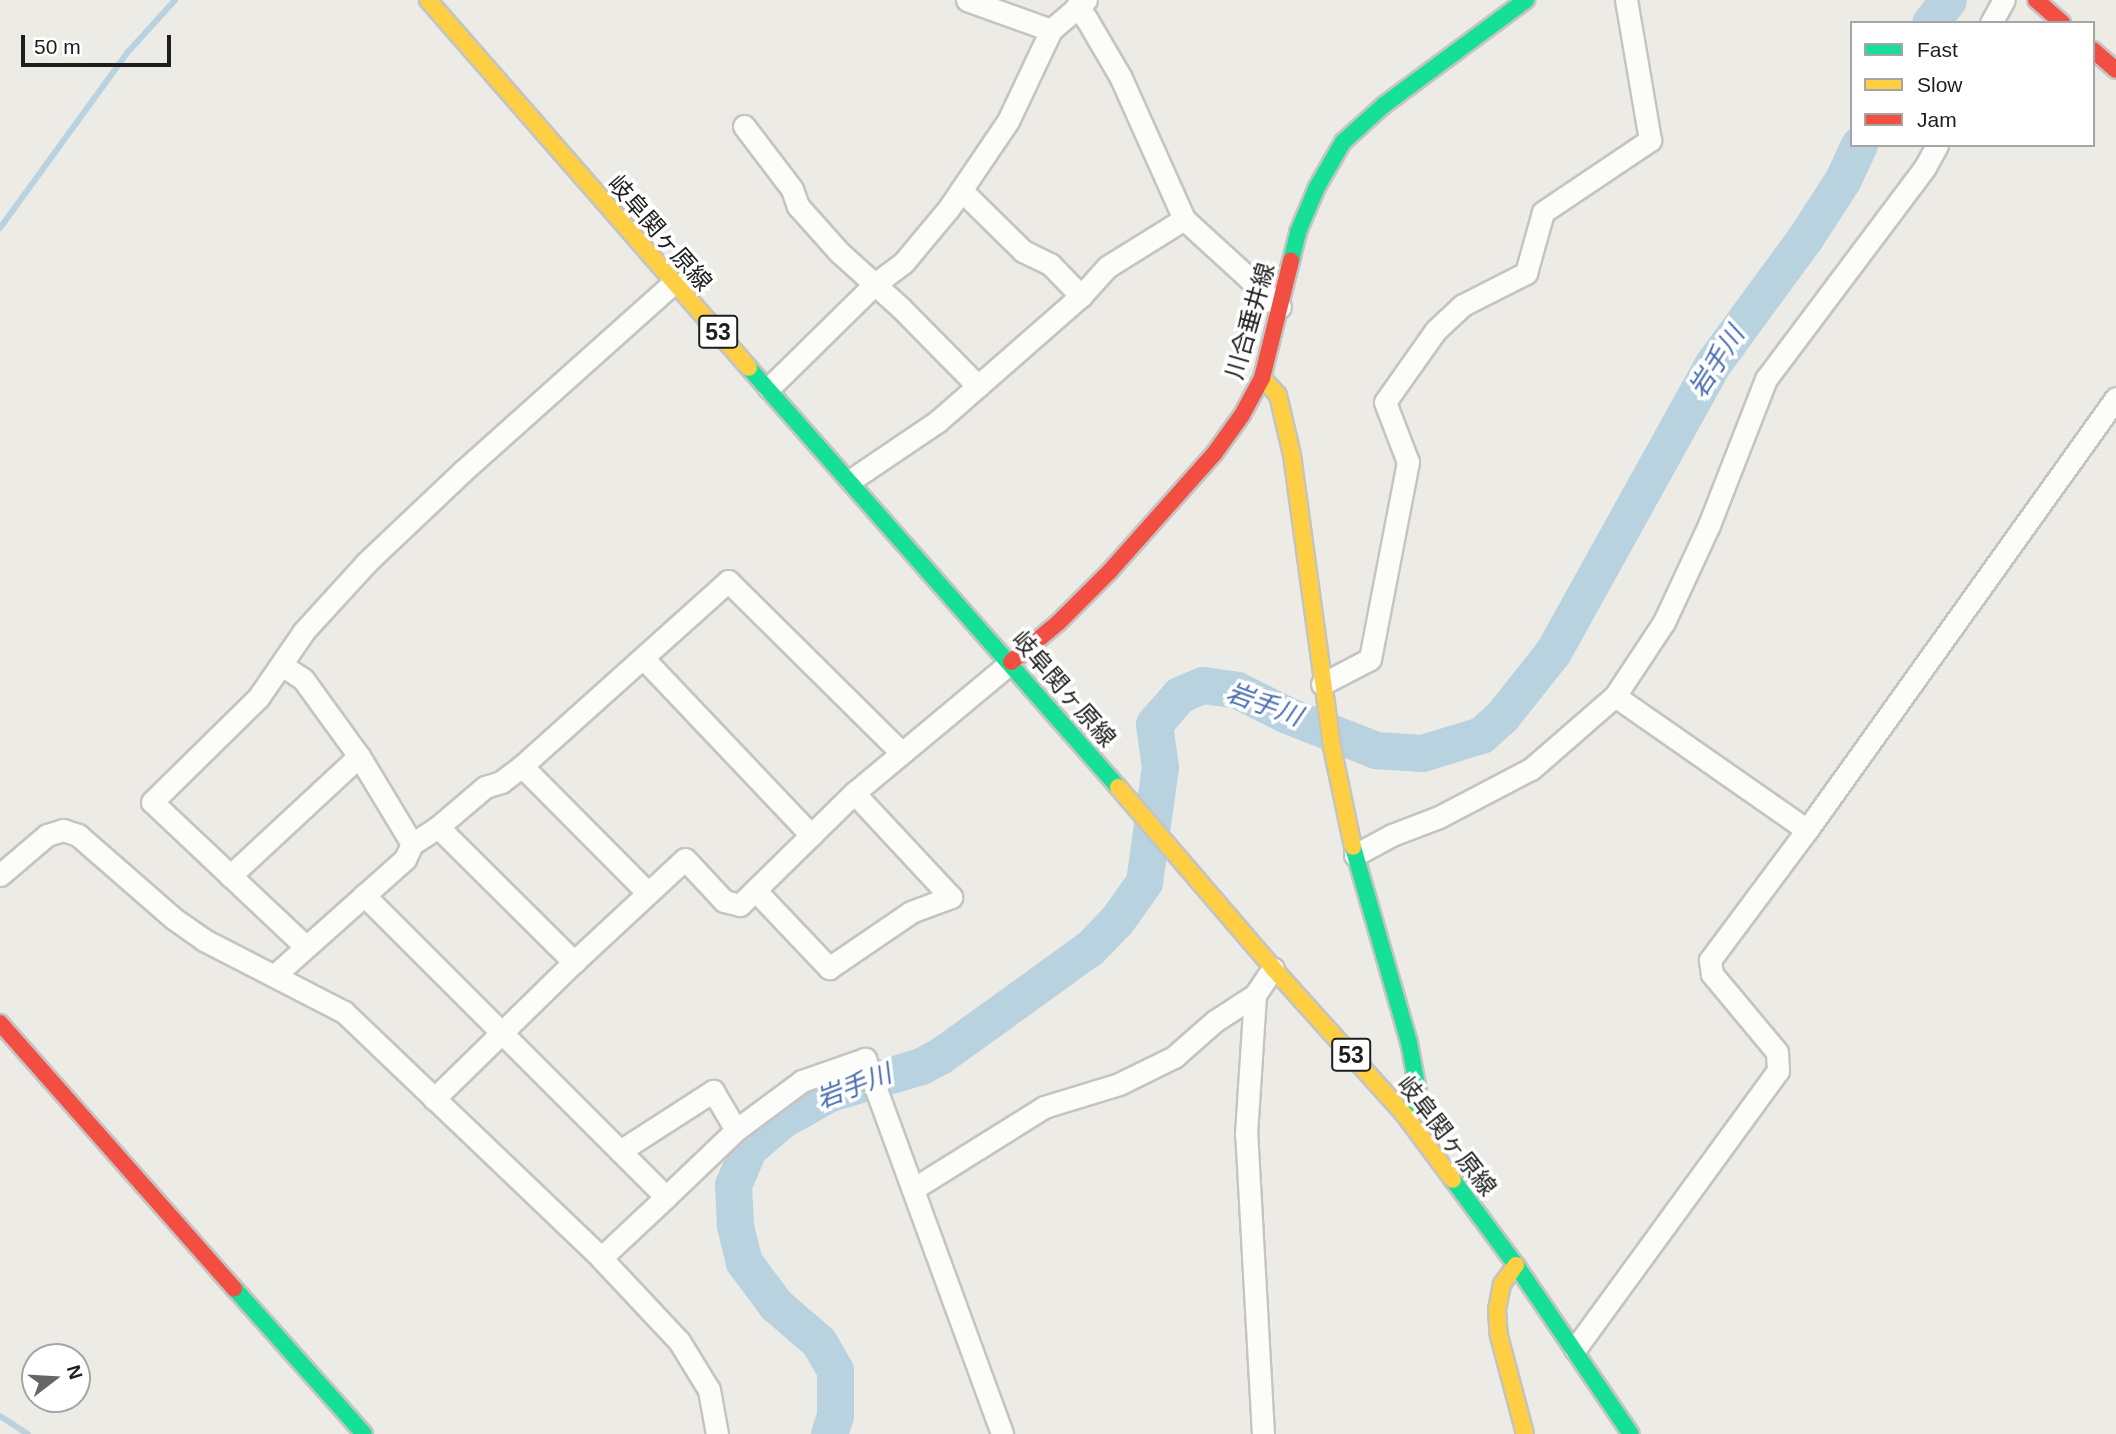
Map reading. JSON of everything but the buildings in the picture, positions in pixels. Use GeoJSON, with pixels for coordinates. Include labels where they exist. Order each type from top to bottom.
{"type":"FeatureCollection","features":[{"type":"Feature","properties":{"kind":"main road","name":"岐阜関ヶ原線"},"geometry":{"type":"LineString","coordinates":[[428,0],[673,283],[1012,662],[1273,968],[1404,1114],[1516,1265],[1631,1434]]}},
{"type":"Feature","properties":{"kind":"main road","name":"川合垂井線"},"geometry":{"type":"LineString","coordinates":[[1012,662],[1059,622],[1110,571],[1214,454],[1242,415],[1262,378],[1298,232],[1317,187],[1343,142],[1384,105],[1526,0]]}},
{"type":"Feature","properties":{"kind":"main road"},"geometry":{"type":"LineString","coordinates":[[2036,0],[2060,21]]}},
{"type":"Feature","properties":{"kind":"main road"},"geometry":{"type":"LineString","coordinates":[[2095,52],[2116,70]]}},
{"type":"Feature","properties":{"kind":"main road"},"geometry":{"type":"LineString","coordinates":[[1262,378],[1278,395],[1292,455],[1332,747],[1355,855],[1409,1042],[1418,1091],[1404,1114]]}},
{"type":"Feature","properties":{"kind":"main road"},"geometry":{"type":"LineString","coordinates":[[0,1023],[364,1434]]}},
{"type":"Feature","properties":{"kind":"main road"},"geometry":{"type":"LineString","coordinates":[[1516,1265],[1502,1284],[1497,1310],[1499,1335],[1525,1434]]}},
{"type":"Feature","properties":{"kind":"street"},"geometry":{"type":"LineString","coordinates":[[967,0],[1051,30]]}},
{"type":"Feature","properties":{"kind":"street"},"geometry":{"type":"LineString","coordinates":[[1323,690],[1370,659],[1408,462],[1385,402],[1436,330],[1463,305],[1526,273],[1543,212],[1650,140],[1626,0]]}},
{"type":"Feature","properties":{"kind":"street"},"geometry":{"type":"LineString","coordinates":[[1992,21],[2004,0]]}},
{"type":"Feature","properties":{"kind":"street"},"geometry":{"type":"LineString","coordinates":[[769,388],[875,284],[904,262],[961,190],[1008,121],[1051,30],[1081,3],[1086,18],[1121,78],[1184,219],[1280,307]]}},
{"type":"Feature","properties":{"kind":"street"},"geometry":{"type":"LineString","coordinates":[[744,127],[792,189],[798,206],[839,252],[978,386]]}},
{"type":"Feature","properties":{"kind":"street"},"geometry":{"type":"LineString","coordinates":[[1355,855],[1392,835],[1439,817],[1531,769],[1615,696],[1664,622],[1729,478],[1766,379],[1924,167],[1936,147]]}},
{"type":"Feature","properties":{"kind":"street"},"geometry":{"type":"LineString","coordinates":[[961,190],[1023,251],[1049,264],[1081,296]]}},
{"type":"Feature","properties":{"kind":"street"},"geometry":{"type":"LineString","coordinates":[[851,480],[937,421],[1081,296],[1107,267],[1184,219]]}},
{"type":"Feature","properties":{"kind":"street"},"geometry":{"type":"LineString","coordinates":[[305,946],[152,802],[258,698],[283,666],[304,631],[366,563],[463,471],[673,283]]}},
{"type":"Feature","properties":{"kind":"street"},"geometry":{"type":"LineString","coordinates":[[1575,1349],[1778,1071],[1777,1052],[1712,974],[1710,960],[1807,830],[2116,398]]}},
{"type":"Feature","properties":{"kind":"street"},"geometry":{"type":"LineString","coordinates":[[276,974],[405,859],[412,844],[438,827],[485,786],[500,782],[522,766],[729,581],[901,752]]}},
{"type":"Feature","properties":{"kind":"street"},"geometry":{"type":"LineString","coordinates":[[644,659],[811,835]]}},
{"type":"Feature","properties":{"kind":"street"},"geometry":{"type":"LineString","coordinates":[[434,1100],[574,962],[685,859],[724,901],[740,905],[854,793],[1012,662]]}},
{"type":"Feature","properties":{"kind":"street"},"geometry":{"type":"LineString","coordinates":[[283,666],[303,679],[359,756],[412,844]]}},
{"type":"Feature","properties":{"kind":"street"},"geometry":{"type":"LineString","coordinates":[[1615,696],[1807,830]]}},
{"type":"Feature","properties":{"kind":"street"},"geometry":{"type":"LineString","coordinates":[[230,876],[359,756]]}},
{"type":"Feature","properties":{"kind":"street"},"geometry":{"type":"LineString","coordinates":[[522,766],[648,893]]}},
{"type":"Feature","properties":{"kind":"street"},"geometry":{"type":"LineString","coordinates":[[755,890],[829,968],[911,912],[951,897],[854,793]]}},
{"type":"Feature","properties":{"kind":"street"},"geometry":{"type":"LineString","coordinates":[[438,827],[574,962]]}},
{"type":"Feature","properties":{"kind":"street"},"geometry":{"type":"LineString","coordinates":[[0,875],[47,835],[63,830],[78,835],[173,918],[204,940],[276,974],[344,1012],[601,1258],[679,1341],[709,1390],[718,1434]]}},
{"type":"Feature","properties":{"kind":"street"},"geometry":{"type":"LineString","coordinates":[[364,895],[500,1034],[666,1197]]}},
{"type":"Feature","properties":{"kind":"street"},"geometry":{"type":"LineString","coordinates":[[913,1189],[1044,1107],[1119,1084],[1174,1057],[1215,1020],[1255,995],[1273,968]]}},
{"type":"Feature","properties":{"kind":"street"},"geometry":{"type":"LineString","coordinates":[[1255,995],[1246,1134],[1263,1434]]}},
{"type":"Feature","properties":{"kind":"street"},"geometry":{"type":"LineString","coordinates":[[601,1258],[736,1130],[802,1081],[865,1059],[1002,1434]]}},
{"type":"Feature","properties":{"kind":"street"},"geometry":{"type":"LineString","coordinates":[[620,1151],[713,1091],[736,1130]]}},
{"type":"Feature","properties":{"kind":"waterway"},"geometry":{"type":"LineString","coordinates":[[0,228],[127,53],[175,0]]}},
{"type":"Feature","properties":{"kind":"waterway","name":"岩手川"},"geometry":{"type":"LineString","coordinates":[[1932,21],[1948,0]]}},
{"type":"Feature","properties":{"kind":"waterway","name":"岩手川"},"geometry":{"type":"LineString","coordinates":[[829,1434],[835,1416],[835,1370],[819,1342],[776,1305],[744,1262],[735,1225],[733,1185],[748,1149],[782,1120],[830,1093],[921,1066],[940,1056],[1090,948],[1117,920],[1144,882],[1160,767],[1154,724],[1179,695],[1203,685],[1237,690],[1287,715],[1376,750],[1422,753],[1481,735],[1503,715],[1553,652],[1712,365],[1805,238],[1843,179],[1858,147]]}},
{"type":"Feature","properties":{"kind":"waterway"},"geometry":{"type":"LineString","coordinates":[[0,1416],[28,1434]]}},
{"type":"Feature","properties":{"kind":"traffic: fast"},"geometry":{"type":"LineString","coordinates":[[1291,261],[1298,232],[1317,187],[1343,142],[1384,105],[1526,0]]}},
{"type":"Feature","properties":{"kind":"traffic: fast"},"geometry":{"type":"LineString","coordinates":[[749,368],[1118,787]]}},
{"type":"Feature","properties":{"kind":"traffic: fast"},"geometry":{"type":"LineString","coordinates":[[1353,847],[1409,1042],[1418,1091],[1404,1114]]}},
{"type":"Feature","properties":{"kind":"traffic: fast"},"geometry":{"type":"LineString","coordinates":[[1453,1180],[1516,1265],[1631,1434]]}},
{"type":"Feature","properties":{"kind":"traffic: fast"},"geometry":{"type":"LineString","coordinates":[[234,1288],[364,1434]]}},
{"type":"Feature","properties":{"kind":"traffic: slow"},"geometry":{"type":"LineString","coordinates":[[428,0],[749,368]]}},
{"type":"Feature","properties":{"kind":"traffic: slow"},"geometry":{"type":"LineString","coordinates":[[1262,378],[1278,395],[1292,455],[1332,747],[1353,847]]}},
{"type":"Feature","properties":{"kind":"traffic: slow"},"geometry":{"type":"LineString","coordinates":[[1118,787],[1273,968],[1404,1114],[1453,1180]]}},
{"type":"Feature","properties":{"kind":"traffic: slow"},"geometry":{"type":"LineString","coordinates":[[1516,1265],[1502,1284],[1497,1310],[1499,1336],[1525,1434]]}},
{"type":"Feature","properties":{"kind":"traffic: jam"},"geometry":{"type":"LineString","coordinates":[[2036,0],[2060,21]]}},
{"type":"Feature","properties":{"kind":"traffic: jam"},"geometry":{"type":"LineString","coordinates":[[2095,52],[2116,70]]}},
{"type":"Feature","properties":{"kind":"traffic: jam"},"geometry":{"type":"LineString","coordinates":[[1011,662],[1059,622],[1110,571],[1214,454],[1242,415],[1262,378],[1291,261]]}},
{"type":"Feature","properties":{"kind":"traffic: jam"},"geometry":{"type":"LineString","coordinates":[[0,1023],[234,1288]]}}]}
